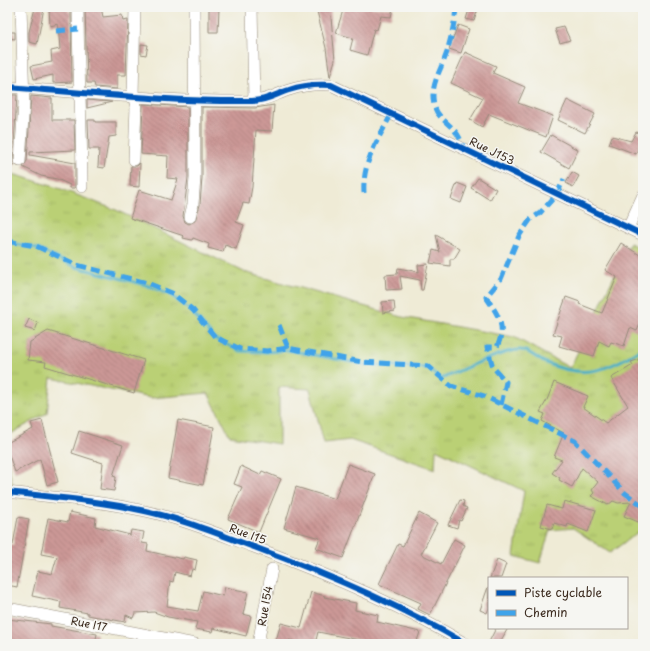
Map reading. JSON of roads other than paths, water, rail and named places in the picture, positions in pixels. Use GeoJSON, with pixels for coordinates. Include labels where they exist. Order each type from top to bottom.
{"type":"FeatureCollection","features":[{"type":"Feature","properties":{"kind":"street"},"geometry":{"type":"LineString","coordinates":[[20,161],[24,88],[21,7]]}},
{"type":"Feature","properties":{"kind":"street"},"geometry":{"type":"LineString","coordinates":[[78,7],[79,91],[82,124],[82,187]]}},
{"type":"Feature","properties":{"kind":"street"},"geometry":{"type":"LineString","coordinates":[[134,160],[136,106],[133,96],[135,7]]}},
{"type":"Feature","properties":{"kind":"street"},"geometry":{"type":"LineString","coordinates":[[190,217],[193,204],[195,178],[194,7]]}},
{"type":"Feature","properties":{"kind":"street"},"geometry":{"type":"LineString","coordinates":[[7,87],[194,100],[254,102],[252,7]]}},
{"type":"Feature","properties":{"kind":"street","name":"Rue J153"},"geometry":{"type":"LineString","coordinates":[[254,102],[269,99],[290,89],[302,86],[318,84],[331,86],[643,236]]}},
{"type":"Feature","properties":{"kind":"street"},"geometry":{"type":"LineString","coordinates":[[628,228],[643,195]]}},
{"type":"Feature","properties":{"kind":"street","name":"Rue I15"},"geometry":{"type":"LineString","coordinates":[[7,492],[58,497],[139,510],[203,529],[326,574],[390,604],[466,644]]}},
{"type":"Feature","properties":{"kind":"street","name":"Rue I54"},"geometry":{"type":"LineString","coordinates":[[258,644],[272,569]]}},
{"type":"Feature","properties":{"kind":"street","name":"Rue I17"},"geometry":{"type":"LineString","coordinates":[[7,608],[194,644]]}},
{"type":"Feature","properties":{"kind":"waterway"},"geometry":{"type":"LineString","coordinates":[[7,243],[36,248],[76,267],[146,285],[171,295],[192,312],[215,339],[240,351],[267,352],[288,350],[362,364],[428,368],[441,379],[481,361],[514,350],[524,350],[543,362],[560,368],[585,372],[607,367],[643,348]]}}]}
